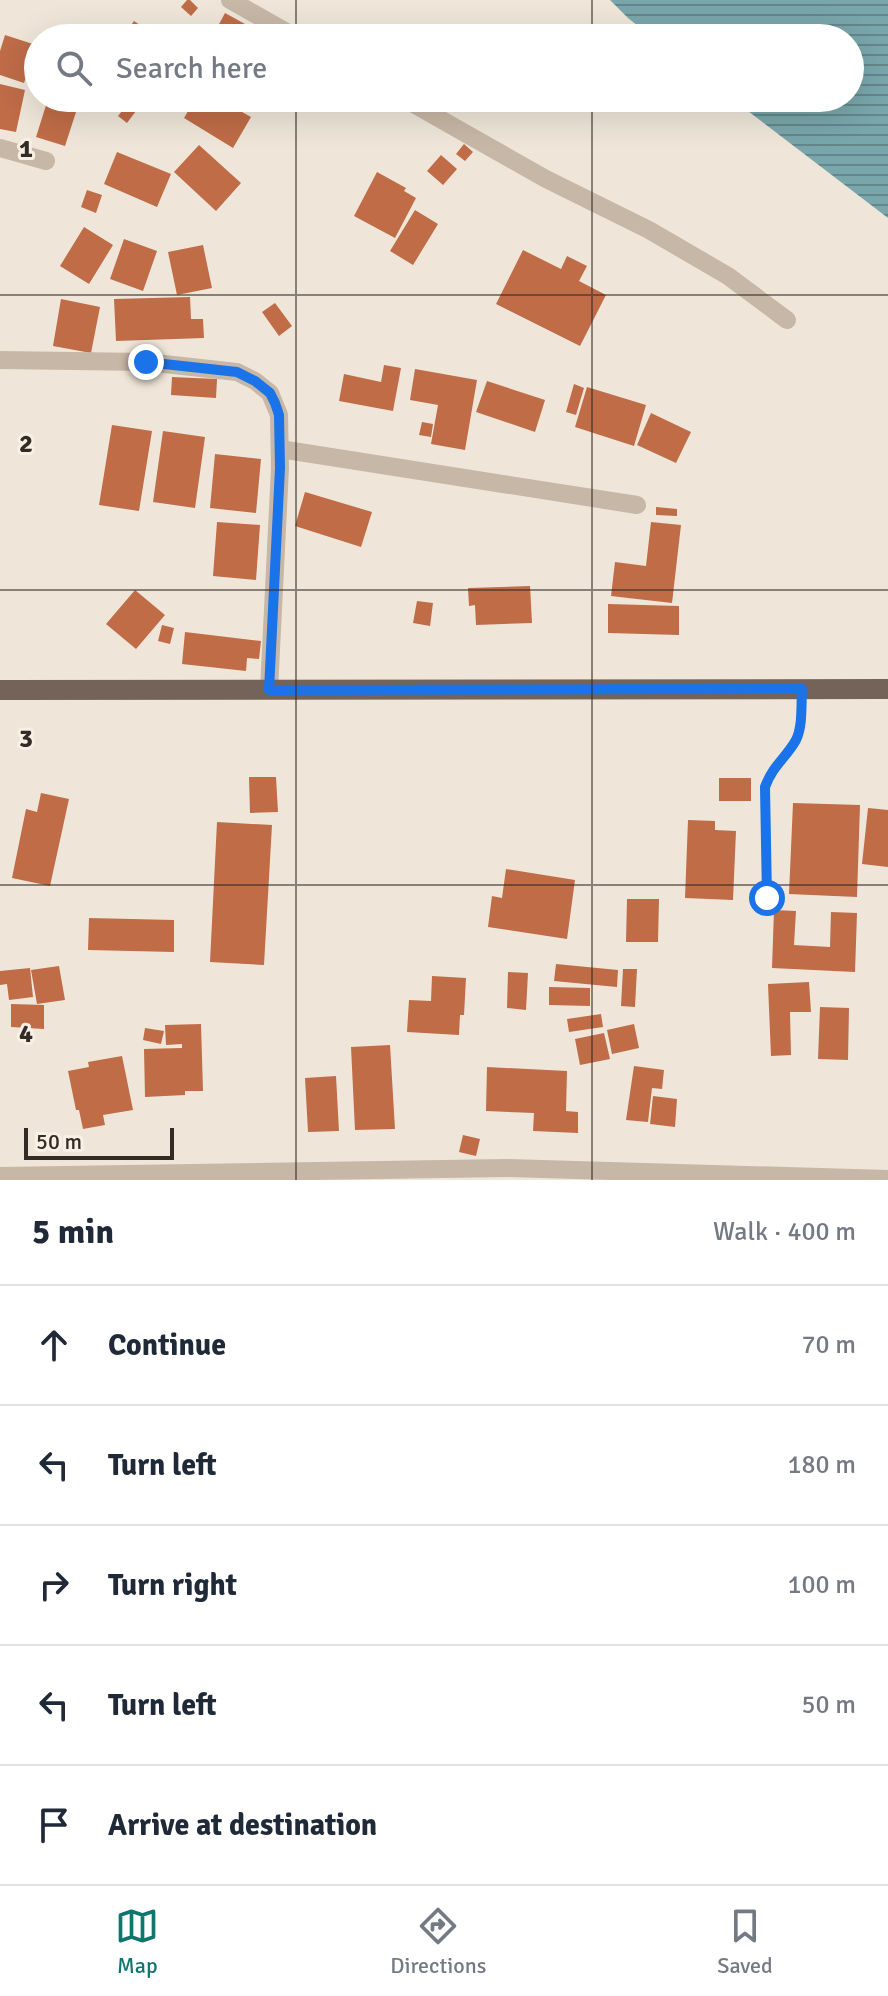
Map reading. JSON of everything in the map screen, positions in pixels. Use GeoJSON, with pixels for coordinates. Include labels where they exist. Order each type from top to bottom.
{"type":"FeatureCollection","features":[{"type":"Feature","properties":{"kind":"main road"},"geometry":{"type":"LineString","coordinates":[[0,690],[888,689]]}},
{"type":"Feature","properties":{"kind":"street"},"geometry":{"type":"LineString","coordinates":[[230,0],[272,24]]}},
{"type":"Feature","properties":{"kind":"street"},"geometry":{"type":"LineString","coordinates":[[428,112],[546,179],[649,230],[728,276],[787,320]]}},
{"type":"Feature","properties":{"kind":"street"},"geometry":{"type":"LineString","coordinates":[[0,148],[46,161]]}},
{"type":"Feature","properties":{"kind":"street"},"geometry":{"type":"LineString","coordinates":[[0,360],[146,362],[237,372],[270,393],[279,415],[280,468],[269,690]]}},
{"type":"Feature","properties":{"kind":"street"},"geometry":{"type":"LineString","coordinates":[[280,449],[637,505]]}},
{"type":"Feature","properties":{"kind":"street"},"geometry":{"type":"LineString","coordinates":[[0,1176],[506,1174],[888,1179]]}},
{"type":"Feature","properties":{"kind":"lane"},"geometry":{"type":"LineString","coordinates":[[767,898],[765,787],[770,772],[796,740],[802,689]]}},
{"type":"Feature","properties":{"kind":"water"},"geometry":{"type":"Polygon","coordinates":[[[610,0],[888,0],[888,218],[749,112],[864,112],[864,24],[636,24],[610,0]]]}},
{"type":"Feature","properties":{"kind":"building"},"geometry":{"type":"Polygon","coordinates":[[[187,0],[198,8],[191,16],[181,7],[187,0]]]}},
{"type":"Feature","properties":{"kind":"building"},"geometry":{"type":"Polygon","coordinates":[[[225,13],[245,24],[219,24],[225,13]]]}},
{"type":"Feature","properties":{"kind":"building"},"geometry":{"type":"Polygon","coordinates":[[[5,35],[24,41],[24,83],[0,75],[0,51],[5,35]]]}},
{"type":"Feature","properties":{"kind":"building"},"geometry":{"type":"Polygon","coordinates":[[[0,84],[24,90],[16,132],[0,129],[0,84]]]}},
{"type":"Feature","properties":{"kind":"building"},"geometry":{"type":"Polygon","coordinates":[[[44,112],[76,112],[65,146],[36,137],[44,112]]]}},
{"type":"Feature","properties":{"kind":"building"},"geometry":{"type":"Polygon","coordinates":[[[121,112],[135,112],[127,123],[118,116],[121,112]]]}},
{"type":"Feature","properties":{"kind":"building"},"geometry":{"type":"Polygon","coordinates":[[[188,112],[242,112],[251,117],[233,148],[184,118],[188,112]]]}},
{"type":"Feature","properties":{"kind":"building"},"geometry":{"type":"Polygon","coordinates":[[[464,144],[473,152],[465,161],[456,154],[464,144]]]}},
{"type":"Feature","properties":{"kind":"building"},"geometry":{"type":"Polygon","coordinates":[[[199,145],[241,183],[216,211],[174,172],[199,145]]]}},
{"type":"Feature","properties":{"kind":"building"},"geometry":{"type":"Polygon","coordinates":[[[117,152],[171,174],[157,207],[104,184],[117,152]]]}},
{"type":"Feature","properties":{"kind":"building"},"geometry":{"type":"Polygon","coordinates":[[[441,155],[457,169],[443,185],[427,171],[441,155]]]}},
{"type":"Feature","properties":{"kind":"building"},"geometry":{"type":"Polygon","coordinates":[[[377,172],[406,188],[404,191],[416,198],[395,238],[354,216],[377,172]]]}},
{"type":"Feature","properties":{"kind":"building"},"geometry":{"type":"Polygon","coordinates":[[[87,190],[102,195],[96,213],[81,207],[87,190]]]}},
{"type":"Feature","properties":{"kind":"building"},"geometry":{"type":"Polygon","coordinates":[[[415,210],[438,224],[413,265],[390,251],[415,210]]]}},
{"type":"Feature","properties":{"kind":"building"},"geometry":{"type":"Polygon","coordinates":[[[84,227],[113,245],[89,284],[60,266],[84,227]]]}},
{"type":"Feature","properties":{"kind":"building"},"geometry":{"type":"Polygon","coordinates":[[[124,239],[157,251],[143,291],[110,279],[124,239]]]}},
{"type":"Feature","properties":{"kind":"building"},"geometry":{"type":"Polygon","coordinates":[[[203,245],[212,288],[177,295],[168,252],[203,245]]]}},
{"type":"Feature","properties":{"kind":"building"},"geometry":{"type":"Polygon","coordinates":[[[523,250],[561,269],[567,256],[587,266],[579,281],[606,295],[580,346],[496,304],[523,250]]]}},
{"type":"Feature","properties":{"kind":"building"},"geometry":{"type":"Polygon","coordinates":[[[190,297],[191,319],[203,319],[204,338],[116,341],[114,299],[190,297]]]}},
{"type":"Feature","properties":{"kind":"building"},"geometry":{"type":"Polygon","coordinates":[[[61,299],[100,307],[91,353],[53,346],[61,299]]]}},
{"type":"Feature","properties":{"kind":"building"},"geometry":{"type":"Polygon","coordinates":[[[275,303],[292,326],[279,336],[262,312],[275,303]]]}},
{"type":"Feature","properties":{"kind":"building"},"geometry":{"type":"Polygon","coordinates":[[[384,365],[401,368],[393,411],[339,401],[344,374],[381,382],[384,365]]]}},
{"type":"Feature","properties":{"kind":"building"},"geometry":{"type":"Polygon","coordinates":[[[415,369],[477,380],[465,450],[431,444],[438,405],[410,400],[415,369]]]}},
{"type":"Feature","properties":{"kind":"building"},"geometry":{"type":"Polygon","coordinates":[[[172,377],[217,379],[216,398],[171,395],[172,377]]]}},
{"type":"Feature","properties":{"kind":"building"},"geometry":{"type":"Polygon","coordinates":[[[487,381],[545,400],[535,432],[476,412],[487,381]]]}},
{"type":"Feature","properties":{"kind":"building"},"geometry":{"type":"Polygon","coordinates":[[[574,384],[584,388],[576,415],[566,412],[574,384]]]}},
{"type":"Feature","properties":{"kind":"building"},"geometry":{"type":"Polygon","coordinates":[[[587,387],[646,405],[634,446],[575,427],[587,387]]]}},
{"type":"Feature","properties":{"kind":"building"},"geometry":{"type":"Polygon","coordinates":[[[651,413],[691,432],[676,463],[637,445],[651,413]]]}},
{"type":"Feature","properties":{"kind":"building"},"geometry":{"type":"Polygon","coordinates":[[[422,422],[433,424],[431,437],[419,435],[422,422]]]}},
{"type":"Feature","properties":{"kind":"building"},"geometry":{"type":"Polygon","coordinates":[[[112,425],[152,431],[139,511],[99,505],[112,425]]]}},
{"type":"Feature","properties":{"kind":"building"},"geometry":{"type":"Polygon","coordinates":[[[163,431],[205,437],[195,508],[153,502],[163,431]]]}},
{"type":"Feature","properties":{"kind":"building"},"geometry":{"type":"Polygon","coordinates":[[[215,454],[261,459],[256,513],[210,508],[215,454]]]}},
{"type":"Feature","properties":{"kind":"building"},"geometry":{"type":"Polygon","coordinates":[[[305,492],[372,512],[361,547],[295,526],[305,492]]]}},
{"type":"Feature","properties":{"kind":"building"},"geometry":{"type":"Polygon","coordinates":[[[656,507],[677,509],[677,516],[656,515],[656,507]]]}},
{"type":"Feature","properties":{"kind":"building"},"geometry":{"type":"Polygon","coordinates":[[[217,522],[260,525],[256,580],[213,576],[217,522]]]}},
{"type":"Feature","properties":{"kind":"building"},"geometry":{"type":"Polygon","coordinates":[[[651,522],[681,525],[672,603],[611,596],[615,562],[646,566],[651,522]]]}},
{"type":"Feature","properties":{"kind":"building"},"geometry":{"type":"Polygon","coordinates":[[[530,586],[532,623],[476,625],[475,605],[469,606],[468,588],[530,586]]]}},
{"type":"Feature","properties":{"kind":"building"},"geometry":{"type":"Polygon","coordinates":[[[135,590],[165,615],[136,649],[106,624],[135,590]]]}},
{"type":"Feature","properties":{"kind":"building"},"geometry":{"type":"Polygon","coordinates":[[[417,601],[433,603],[430,626],[413,623],[417,601]]]}},
{"type":"Feature","properties":{"kind":"building"},"geometry":{"type":"Polygon","coordinates":[[[608,604],[679,606],[679,635],[608,633],[608,604]]]}},
{"type":"Feature","properties":{"kind":"building"},"geometry":{"type":"Polygon","coordinates":[[[162,625],[174,628],[170,644],[158,641],[162,625]]]}},
{"type":"Feature","properties":{"kind":"building"},"geometry":{"type":"Polygon","coordinates":[[[185,632],[261,641],[259,659],[247,658],[246,671],[182,664],[185,632]]]}},
{"type":"Feature","properties":{"kind":"building"},"geometry":{"type":"Polygon","coordinates":[[[249,777],[276,777],[278,812],[250,813],[249,777]]]}},
{"type":"Feature","properties":{"kind":"building"},"geometry":{"type":"Polygon","coordinates":[[[719,778],[751,778],[751,801],[719,801],[719,778]]]}},
{"type":"Feature","properties":{"kind":"building"},"geometry":{"type":"Polygon","coordinates":[[[41,793],[69,799],[50,886],[12,878],[26,809],[37,812],[41,793]]]}},
{"type":"Feature","properties":{"kind":"building"},"geometry":{"type":"Polygon","coordinates":[[[793,803],[860,805],[857,897],[789,894],[793,803]]]}},
{"type":"Feature","properties":{"kind":"building"},"geometry":{"type":"Polygon","coordinates":[[[868,808],[888,810],[888,867],[862,864],[868,808]]]}},
{"type":"Feature","properties":{"kind":"building"},"geometry":{"type":"Polygon","coordinates":[[[688,820],[715,821],[715,830],[736,831],[733,900],[685,898],[688,820]]]}},
{"type":"Feature","properties":{"kind":"building"},"geometry":{"type":"Polygon","coordinates":[[[217,822],[272,825],[264,965],[210,962],[217,822]]]}},
{"type":"Feature","properties":{"kind":"building"},"geometry":{"type":"Polygon","coordinates":[[[506,869],[575,880],[567,939],[488,927],[492,896],[502,898],[506,869]]]}},
{"type":"Feature","properties":{"kind":"building"},"geometry":{"type":"Polygon","coordinates":[[[627,899],[659,899],[658,942],[626,942],[627,899]]]}},
{"type":"Feature","properties":{"kind":"building"},"geometry":{"type":"Polygon","coordinates":[[[774,910],[796,911],[794,945],[830,947],[831,912],[857,913],[855,972],[772,968],[774,910]]]}},
{"type":"Feature","properties":{"kind":"building"},"geometry":{"type":"Polygon","coordinates":[[[89,918],[174,920],[174,952],[88,950],[89,918]]]}},
{"type":"Feature","properties":{"kind":"building"},"geometry":{"type":"Polygon","coordinates":[[[556,964],[618,970],[617,987],[554,981],[556,964]]]}},
{"type":"Feature","properties":{"kind":"building"},"geometry":{"type":"Polygon","coordinates":[[[59,966],[65,1000],[37,1004],[31,970],[59,966]]]}},
{"type":"Feature","properties":{"kind":"building"},"geometry":{"type":"Polygon","coordinates":[[[30,968],[33,997],[9,1000],[7,984],[0,985],[0,971],[30,968]]]}},
{"type":"Feature","properties":{"kind":"building"},"geometry":{"type":"Polygon","coordinates":[[[623,969],[637,969],[635,1007],[621,1006],[623,969]]]}},
{"type":"Feature","properties":{"kind":"building"},"geometry":{"type":"Polygon","coordinates":[[[508,972],[528,973],[526,1010],[507,1008],[508,972]]]}},
{"type":"Feature","properties":{"kind":"building"},"geometry":{"type":"Polygon","coordinates":[[[432,976],[466,978],[464,1015],[460,1015],[459,1035],[407,1032],[409,1000],[431,1001],[432,976]]]}},
{"type":"Feature","properties":{"kind":"building"},"geometry":{"type":"Polygon","coordinates":[[[809,982],[811,1012],[790,1012],[791,1055],[771,1056],[768,984],[809,982]]]}},
{"type":"Feature","properties":{"kind":"building"},"geometry":{"type":"Polygon","coordinates":[[[549,987],[590,988],[590,1006],[549,1005],[549,987]]]}},
{"type":"Feature","properties":{"kind":"building"},"geometry":{"type":"Polygon","coordinates":[[[11,1004],[44,1005],[44,1029],[11,1027],[11,1004]]]}},
{"type":"Feature","properties":{"kind":"building"},"geometry":{"type":"Polygon","coordinates":[[[820,1007],[849,1008],[848,1060],[818,1059],[820,1007]]]}},
{"type":"Feature","properties":{"kind":"building"},"geometry":{"type":"Polygon","coordinates":[[[601,1014],[603,1027],[569,1032],[567,1019],[601,1014]]]}},
{"type":"Feature","properties":{"kind":"building"},"geometry":{"type":"Polygon","coordinates":[[[201,1024],[203,1091],[145,1097],[144,1049],[182,1048],[182,1044],[166,1045],[165,1025],[201,1024]]]}},
{"type":"Feature","properties":{"kind":"building"},"geometry":{"type":"Polygon","coordinates":[[[634,1024],[639,1048],[612,1054],[607,1030],[634,1024]]]}},
{"type":"Feature","properties":{"kind":"building"},"geometry":{"type":"Polygon","coordinates":[[[145,1028],[164,1031],[161,1044],[143,1040],[145,1028]]]}},
{"type":"Feature","properties":{"kind":"building"},"geometry":{"type":"Polygon","coordinates":[[[604,1033],[610,1059],[580,1065],[575,1039],[604,1033]]]}},
{"type":"Feature","properties":{"kind":"building"},"geometry":{"type":"Polygon","coordinates":[[[390,1045],[395,1129],[355,1130],[351,1047],[390,1045]]]}},
{"type":"Feature","properties":{"kind":"building"},"geometry":{"type":"Polygon","coordinates":[[[122,1056],[133,1110],[103,1115],[105,1125],[83,1129],[68,1071],[89,1067],[88,1062],[122,1056]]]}},
{"type":"Feature","properties":{"kind":"building"},"geometry":{"type":"Polygon","coordinates":[[[634,1066],[664,1070],[662,1089],[652,1088],[648,1122],[626,1120],[634,1066]]]}},
{"type":"Feature","properties":{"kind":"building"},"geometry":{"type":"Polygon","coordinates":[[[487,1067],[567,1071],[566,1111],[578,1112],[578,1133],[533,1131],[534,1113],[486,1111],[487,1067]]]}},
{"type":"Feature","properties":{"kind":"building"},"geometry":{"type":"Polygon","coordinates":[[[336,1076],[339,1131],[308,1132],[305,1078],[336,1076]]]}},
{"type":"Feature","properties":{"kind":"building"},"geometry":{"type":"Polygon","coordinates":[[[653,1096],[677,1099],[675,1127],[650,1124],[653,1096]]]}},
{"type":"Feature","properties":{"kind":"building"},"geometry":{"type":"Polygon","coordinates":[[[463,1135],[480,1139],[476,1156],[459,1152],[463,1135]]]}},
{"type":"Feature","properties":{"kind":"route"},"geometry":{"type":"LineString","coordinates":[[146,362],[237,372],[270,393],[275,403],[279,415],[280,468],[269,690],[802,689],[796,740],[770,772],[765,787],[767,898]]}}]}
